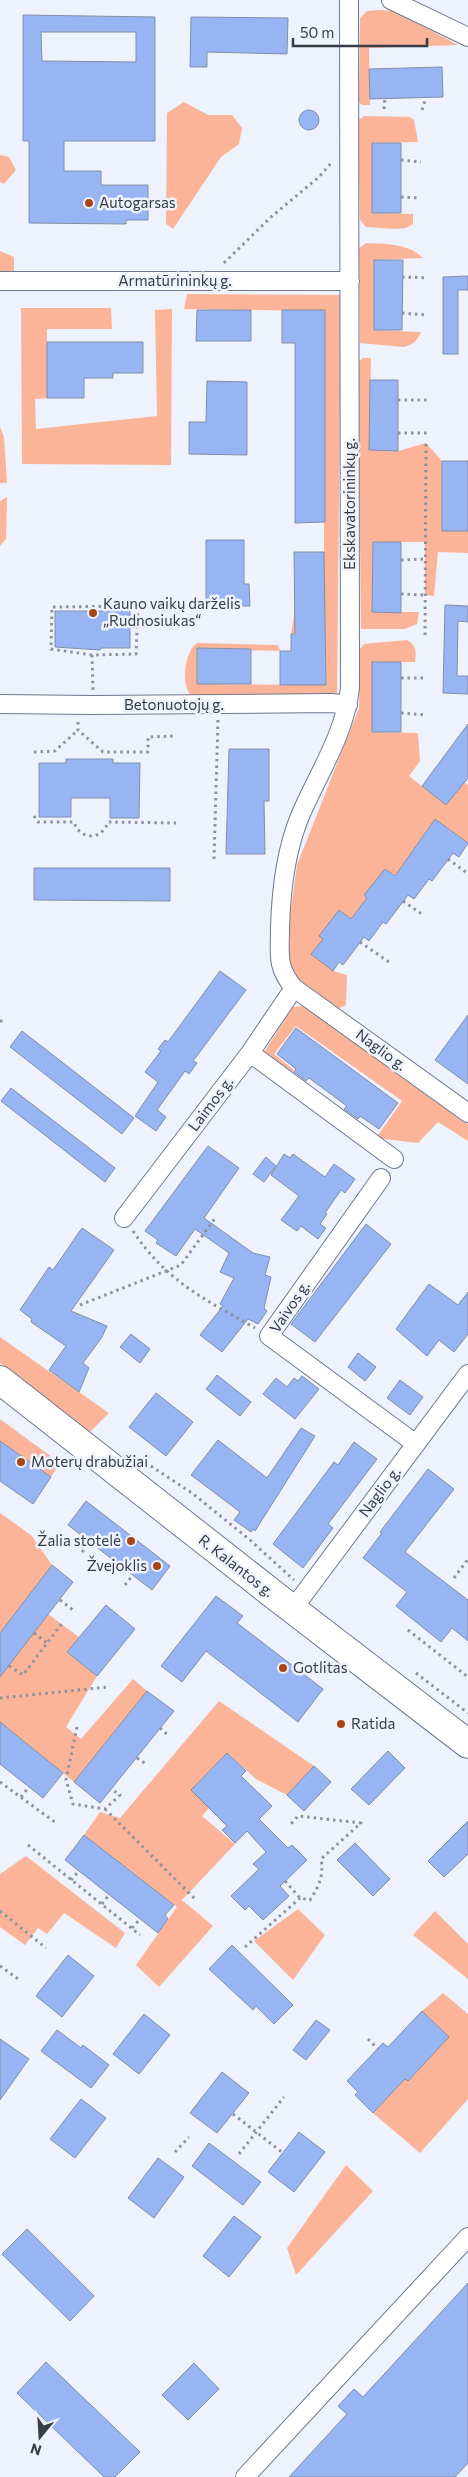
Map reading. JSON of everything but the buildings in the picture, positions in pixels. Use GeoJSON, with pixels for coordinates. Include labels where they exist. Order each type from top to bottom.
{"type":"FeatureCollection","features":[{"type":"Feature","properties":{"kind":"main road","name":"R. Kalantos g."},"geometry":{"type":"LineString","coordinates":[[2,1382],[300,1600],[468,1744]]}},
{"type":"Feature","properties":{"kind":"street"},"geometry":{"type":"LineString","coordinates":[[392,0],[468,37]]}},
{"type":"Feature","properties":{"kind":"street","name":"Ekskavatorininkų g."},"geometry":{"type":"LineString","coordinates":[[294,988],[284,976],[280,964],[281,907],[289,850],[299,818],[344,719],[348,706],[350,140],[347,1]]}},
{"type":"Feature","properties":{"kind":"street","name":"Armatūrininkų g."},"geometry":{"type":"LineString","coordinates":[[0,281],[350,281]]}},
{"type":"Feature","properties":{"kind":"street","name":"Betonuotojų g."},"geometry":{"type":"LineString","coordinates":[[0,704],[331,703],[348,706]]}},
{"type":"Feature","properties":{"kind":"street","name":"Laimos g."},"geometry":{"type":"LineString","coordinates":[[124,1218],[250,1053],[294,988]]}},
{"type":"Feature","properties":{"kind":"street","name":"Naglio g."},"geometry":{"type":"LineString","coordinates":[[294,988],[468,1113]]}},
{"type":"Feature","properties":{"kind":"street"},"geometry":{"type":"LineString","coordinates":[[250,1053],[394,1159]]}},
{"type":"Feature","properties":{"kind":"street","name":"Vaivos g."},"geometry":{"type":"LineString","coordinates":[[381,1178],[269,1336],[416,1444]]}},
{"type":"Feature","properties":{"kind":"street","name":"Naglio g."},"geometry":{"type":"LineString","coordinates":[[300,1600],[468,1374]]}},
{"type":"Feature","properties":{"kind":"street"},"geometry":{"type":"LineString","coordinates":[[245,2477],[468,2237]]}},
{"type":"Feature","properties":{"kind":"path"},"geometry":{"type":"LineString","coordinates":[[422,110],[426,97]]}},
{"type":"Feature","properties":{"kind":"path"},"geometry":{"type":"LineString","coordinates":[[384,98],[384,109]]}},
{"type":"Feature","properties":{"kind":"path"},"geometry":{"type":"LineString","coordinates":[[206,281],[271,216],[319,177],[350,140]]}},
{"type":"Feature","properties":{"kind":"path"},"geometry":{"type":"LineString","coordinates":[[401,160],[421,162]]}},
{"type":"Feature","properties":{"kind":"path"},"geometry":{"type":"LineString","coordinates":[[401,197],[420,198]]}},
{"type":"Feature","properties":{"kind":"path"},"geometry":{"type":"LineString","coordinates":[[402,277],[428,278]]}},
{"type":"Feature","properties":{"kind":"path"},"geometry":{"type":"LineString","coordinates":[[402,313],[427,315]]}},
{"type":"Feature","properties":{"kind":"path"},"geometry":{"type":"LineString","coordinates":[[398,400],[427,400]]}},
{"type":"Feature","properties":{"kind":"path"},"geometry":{"type":"LineString","coordinates":[[398,433],[427,433]]}},
{"type":"Feature","properties":{"kind":"path"},"geometry":{"type":"LineString","coordinates":[[425,635],[426,443]]}},
{"type":"Feature","properties":{"kind":"path"},"geometry":{"type":"LineString","coordinates":[[401,560],[425,559]]}},
{"type":"Feature","properties":{"kind":"path"},"geometry":{"type":"LineString","coordinates":[[401,594],[425,595]]}},
{"type":"Feature","properties":{"kind":"path"},"geometry":{"type":"LineString","coordinates":[[135,606],[138,608],[136,654],[92,655],[51,649],[52,607],[135,606]]}},
{"type":"Feature","properties":{"kind":"path"},"geometry":{"type":"LineString","coordinates":[[92,655],[92,705]]}},
{"type":"Feature","properties":{"kind":"path"},"geometry":{"type":"LineString","coordinates":[[401,678],[426,678]]}},
{"type":"Feature","properties":{"kind":"path"},"geometry":{"type":"LineString","coordinates":[[401,713],[427,716]]}},
{"type":"Feature","properties":{"kind":"path"},"geometry":{"type":"LineString","coordinates":[[214,859],[218,719]]}},
{"type":"Feature","properties":{"kind":"path"},"geometry":{"type":"LineString","coordinates":[[34,752],[55,751],[78,730],[103,752],[148,752],[148,737],[176,736]]}},
{"type":"Feature","properties":{"kind":"path"},"geometry":{"type":"LineString","coordinates":[[34,816],[38,822],[74,822],[78,832],[88,836],[99,835],[108,822],[176,823]]}},
{"type":"Feature","properties":{"kind":"path"},"geometry":{"type":"LineString","coordinates":[[448,859],[467,873]]}},
{"type":"Feature","properties":{"kind":"path"},"geometry":{"type":"LineString","coordinates":[[403,901],[423,914]]}},
{"type":"Feature","properties":{"kind":"path"},"geometry":{"type":"LineString","coordinates":[[360,942],[389,962]]}},
{"type":"Feature","properties":{"kind":"path"},"geometry":{"type":"LineString","coordinates":[[0,1021],[6,1021]]}},
{"type":"Feature","properties":{"kind":"path"},"geometry":{"type":"LineString","coordinates":[[80,1305],[181,1265],[216,1217]]}},
{"type":"Feature","properties":{"kind":"path"},"geometry":{"type":"LineString","coordinates":[[124,1218],[149,1255],[167,1272],[213,1304],[269,1336]]}},
{"type":"Feature","properties":{"kind":"path"},"geometry":{"type":"LineString","coordinates":[[134,1455],[192,1493],[250,1540],[300,1600]]}},
{"type":"Feature","properties":{"kind":"path"},"geometry":{"type":"LineString","coordinates":[[82,1552],[90,1543]]}},
{"type":"Feature","properties":{"kind":"path"},"geometry":{"type":"LineString","coordinates":[[454,1578],[468,1559]]}},
{"type":"Feature","properties":{"kind":"path"},"geometry":{"type":"LineString","coordinates":[[125,1584],[133,1575]]}},
{"type":"Feature","properties":{"kind":"path"},"geometry":{"type":"LineString","coordinates":[[60,1600],[73,1610]]}},
{"type":"Feature","properties":{"kind":"path"},"geometry":{"type":"LineString","coordinates":[[9,1666],[23,1676],[63,1622]]}},
{"type":"Feature","properties":{"kind":"path"},"geometry":{"type":"LineString","coordinates":[[408,1630],[468,1676]]}},
{"type":"Feature","properties":{"kind":"path"},"geometry":{"type":"LineString","coordinates":[[34,1634],[47,1643]]}},
{"type":"Feature","properties":{"kind":"path"},"geometry":{"type":"LineString","coordinates":[[414,1672],[468,1713]]}},
{"type":"Feature","properties":{"kind":"path"},"geometry":{"type":"LineString","coordinates":[[0,1698],[108,1686]]}},
{"type":"Feature","properties":{"kind":"path"},"geometry":{"type":"LineString","coordinates":[[77,1727],[66,1780],[73,1804],[106,1809],[196,1900]]}},
{"type":"Feature","properties":{"kind":"path"},"geometry":{"type":"LineString","coordinates":[[160,1728],[169,1736]]}},
{"type":"Feature","properties":{"kind":"path"},"geometry":{"type":"LineString","coordinates":[[136,1758],[146,1764]]}},
{"type":"Feature","properties":{"kind":"path"},"geometry":{"type":"LineString","coordinates":[[0,1782],[56,1822]]}},
{"type":"Feature","properties":{"kind":"path"},"geometry":{"type":"LineString","coordinates":[[21,1797],[29,1787]]}},
{"type":"Feature","properties":{"kind":"path"},"geometry":{"type":"LineString","coordinates":[[106,1809],[120,1795],[112,1789]]}},
{"type":"Feature","properties":{"kind":"path"},"geometry":{"type":"LineString","coordinates":[[285,1881],[300,1898],[310,1900],[320,1884],[323,1870],[321,1859],[361,1823],[298,1816],[290,1824]]}},
{"type":"Feature","properties":{"kind":"path"},"geometry":{"type":"LineString","coordinates":[[28,1845],[140,1934]]}},
{"type":"Feature","properties":{"kind":"path"},"geometry":{"type":"LineString","coordinates":[[72,1880],[79,1871]]}},
{"type":"Feature","properties":{"kind":"path"},"geometry":{"type":"LineString","coordinates":[[102,1904],[109,1895]]}},
{"type":"Feature","properties":{"kind":"path"},"geometry":{"type":"LineString","coordinates":[[245,1947],[300,1898]]}},
{"type":"Feature","properties":{"kind":"path"},"geometry":{"type":"LineString","coordinates":[[0,1911],[46,1948]]}},
{"type":"Feature","properties":{"kind":"path"},"geometry":{"type":"LineString","coordinates":[[132,1928],[140,1919]]}},
{"type":"Feature","properties":{"kind":"path"},"geometry":{"type":"LineString","coordinates":[[0,1966],[21,1981]]}},
{"type":"Feature","properties":{"kind":"path"},"geometry":{"type":"LineString","coordinates":[[368,2039],[378,2049]]}},
{"type":"Feature","properties":{"kind":"path"},"geometry":{"type":"LineString","coordinates":[[239,2154],[284,2096]]}},
{"type":"Feature","properties":{"kind":"path"},"geometry":{"type":"LineString","coordinates":[[233,2114],[283,2153]]}},
{"type":"Feature","properties":{"kind":"path"},"geometry":{"type":"LineString","coordinates":[[175,2152],[189,2137]]}},
{"type":"Feature","properties":{"kind":"shaded area"},"geometry":{"type":"Polygon","coordinates":[[[367,11],[394,11],[458,45],[369,48],[370,105],[362,105],[359,102],[360,18],[367,11]]]}},
{"type":"Feature","properties":{"kind":"shaded area"},"geometry":{"type":"Polygon","coordinates":[[[184,102],[208,115],[232,115],[242,128],[239,144],[221,157],[173,229],[166,224],[167,113],[184,102]]]}},
{"type":"Feature","properties":{"kind":"shaded area"},"geometry":{"type":"Polygon","coordinates":[[[364,116],[410,117],[414,120],[418,142],[373,143],[372,213],[413,214],[413,224],[406,228],[366,227],[360,220],[358,120],[364,116]]]}},
{"type":"Feature","properties":{"kind":"shaded area"},"geometry":{"type":"Polygon","coordinates":[[[0,155],[9,157],[16,170],[4,184],[0,182],[0,155]]]}},
{"type":"Feature","properties":{"kind":"shaded area"},"geometry":{"type":"Polygon","coordinates":[[[366,243],[403,247],[410,249],[423,258],[374,260],[374,330],[421,332],[412,344],[403,347],[360,343],[359,248],[366,243]]]}},
{"type":"Feature","properties":{"kind":"shaded area"},"geometry":{"type":"Polygon","coordinates":[[[0,251],[14,257],[14,274],[0,274],[0,251]]]}},
{"type":"Feature","properties":{"kind":"shaded area"},"geometry":{"type":"Polygon","coordinates":[[[187,294],[341,295],[337,696],[193,697],[186,686],[185,670],[187,661],[189,654],[197,643],[278,645],[280,651],[197,649],[197,684],[326,685],[326,634],[291,634],[295,609],[324,609],[324,466],[295,465],[296,440],[325,440],[325,383],[314,358],[325,358],[325,311],[184,309],[187,294]]]}},
{"type":"Feature","properties":{"kind":"shaded area"},"geometry":{"type":"Polygon","coordinates":[[[21,308],[111,308],[112,329],[47,329],[47,398],[35,399],[36,429],[157,416],[155,310],[172,309],[171,465],[22,464],[21,308]]]}},
{"type":"Feature","properties":{"kind":"shaded area"},"geometry":{"type":"Polygon","coordinates":[[[363,358],[371,358],[369,450],[398,451],[426,443],[442,461],[442,531],[468,531],[468,553],[438,552],[434,596],[425,595],[425,542],[373,542],[372,612],[419,612],[417,624],[405,629],[361,629],[358,370],[359,361],[363,358]]]}},
{"type":"Feature","properties":{"kind":"shaded area"},"geometry":{"type":"Polygon","coordinates":[[[0,427],[4,437],[7,483],[0,483],[0,427]]]}},
{"type":"Feature","properties":{"kind":"shaded area"},"geometry":{"type":"Polygon","coordinates":[[[7,497],[6,539],[0,546],[0,501],[7,497]]]}},
{"type":"Feature","properties":{"kind":"shaded area"},"geometry":{"type":"Polygon","coordinates":[[[407,640],[413,644],[415,649],[415,662],[372,662],[372,732],[418,733],[420,761],[409,776],[446,805],[464,782],[468,785],[468,843],[448,828],[444,834],[431,824],[395,876],[385,869],[365,895],[367,898],[351,919],[339,910],[320,936],[323,939],[312,954],[333,971],[347,975],[346,1005],[339,1008],[298,979],[289,967],[286,946],[297,865],[359,708],[360,649],[364,644],[407,640]]]}},
{"type":"Feature","properties":{"kind":"shaded area"},"geometry":{"type":"Polygon","coordinates":[[[303,1006],[468,1124],[468,1141],[438,1122],[418,1143],[376,1138],[402,1101],[296,1026],[274,1054],[294,1070],[290,1076],[263,1054],[293,1007],[303,1006]]]}},
{"type":"Feature","properties":{"kind":"shaded area"},"geometry":{"type":"Polygon","coordinates":[[[0,1337],[109,1413],[90,1432],[0,1363],[0,1337]]]}},
{"type":"Feature","properties":{"kind":"shaded area"},"geometry":{"type":"Polygon","coordinates":[[[0,1419],[60,1463],[51,1477],[0,1441],[0,1419]]]}},
{"type":"Feature","properties":{"kind":"shaded area"},"geometry":{"type":"Polygon","coordinates":[[[0,1513],[31,1535],[52,1565],[0,1633],[0,1513]]]}},
{"type":"Feature","properties":{"kind":"shaded area"},"geometry":{"type":"Polygon","coordinates":[[[48,1614],[79,1637],[67,1652],[97,1676],[66,1727],[81,1739],[133,1679],[147,1691],[74,1782],[0,1722],[0,1677],[48,1614]]]}},
{"type":"Feature","properties":{"kind":"shaded area"},"geometry":{"type":"Polygon","coordinates":[[[219,1701],[314,1766],[287,1795],[256,1779],[227,1753],[191,1790],[209,1808],[202,1816],[235,1844],[182,1900],[213,1926],[159,1987],[136,1965],[177,1907],[84,1835],[100,1812],[120,1818],[219,1701]]]}},
{"type":"Feature","properties":{"kind":"shaded area"},"geometry":{"type":"Polygon","coordinates":[[[26,1856],[125,1933],[116,1948],[64,1913],[47,1934],[38,1928],[25,1945],[0,1927],[0,1874],[26,1856]]]}},
{"type":"Feature","properties":{"kind":"shaded area"},"geometry":{"type":"Polygon","coordinates":[[[298,1909],[325,1935],[293,1980],[254,1941],[298,1909]]]}},
{"type":"Feature","properties":{"kind":"shaded area"},"geometry":{"type":"Polygon","coordinates":[[[435,1911],[468,1944],[468,1979],[413,1935],[435,1911]]]}},
{"type":"Feature","properties":{"kind":"shaded area"},"geometry":{"type":"Polygon","coordinates":[[[443,1993],[468,2014],[468,2099],[420,2153],[373,2113],[405,2079],[408,2081],[449,2037],[422,2011],[443,1993]]]}},
{"type":"Feature","properties":{"kind":"shaded area"},"geometry":{"type":"Polygon","coordinates":[[[346,2165],[373,2191],[296,2275],[287,2248],[346,2165]]]}},
{"type":"Feature","properties":{"kind":"place","name":"Autogarsas"},"geometry":{"type":"Point","coordinates":[89,203]}},
{"type":"Feature","properties":{"kind":"place","name":"Kauno vaikų darželis „Rudnosiukas“"},"geometry":{"type":"Point","coordinates":[93,613]}},
{"type":"Feature","properties":{"kind":"place","name":"Moterų drabužiai"},"geometry":{"type":"Point","coordinates":[21,1462]}},
{"type":"Feature","properties":{"kind":"place","name":"Žalia stotelė"},"geometry":{"type":"Point","coordinates":[131,1541]}},
{"type":"Feature","properties":{"kind":"place","name":"Žvejoklis"},"geometry":{"type":"Point","coordinates":[157,1566]}},
{"type":"Feature","properties":{"kind":"place","name":"Gotlitas"},"geometry":{"type":"Point","coordinates":[283,1668]}},
{"type":"Feature","properties":{"kind":"place","name":"Ratida"},"geometry":{"type":"Point","coordinates":[341,1724]}}]}
